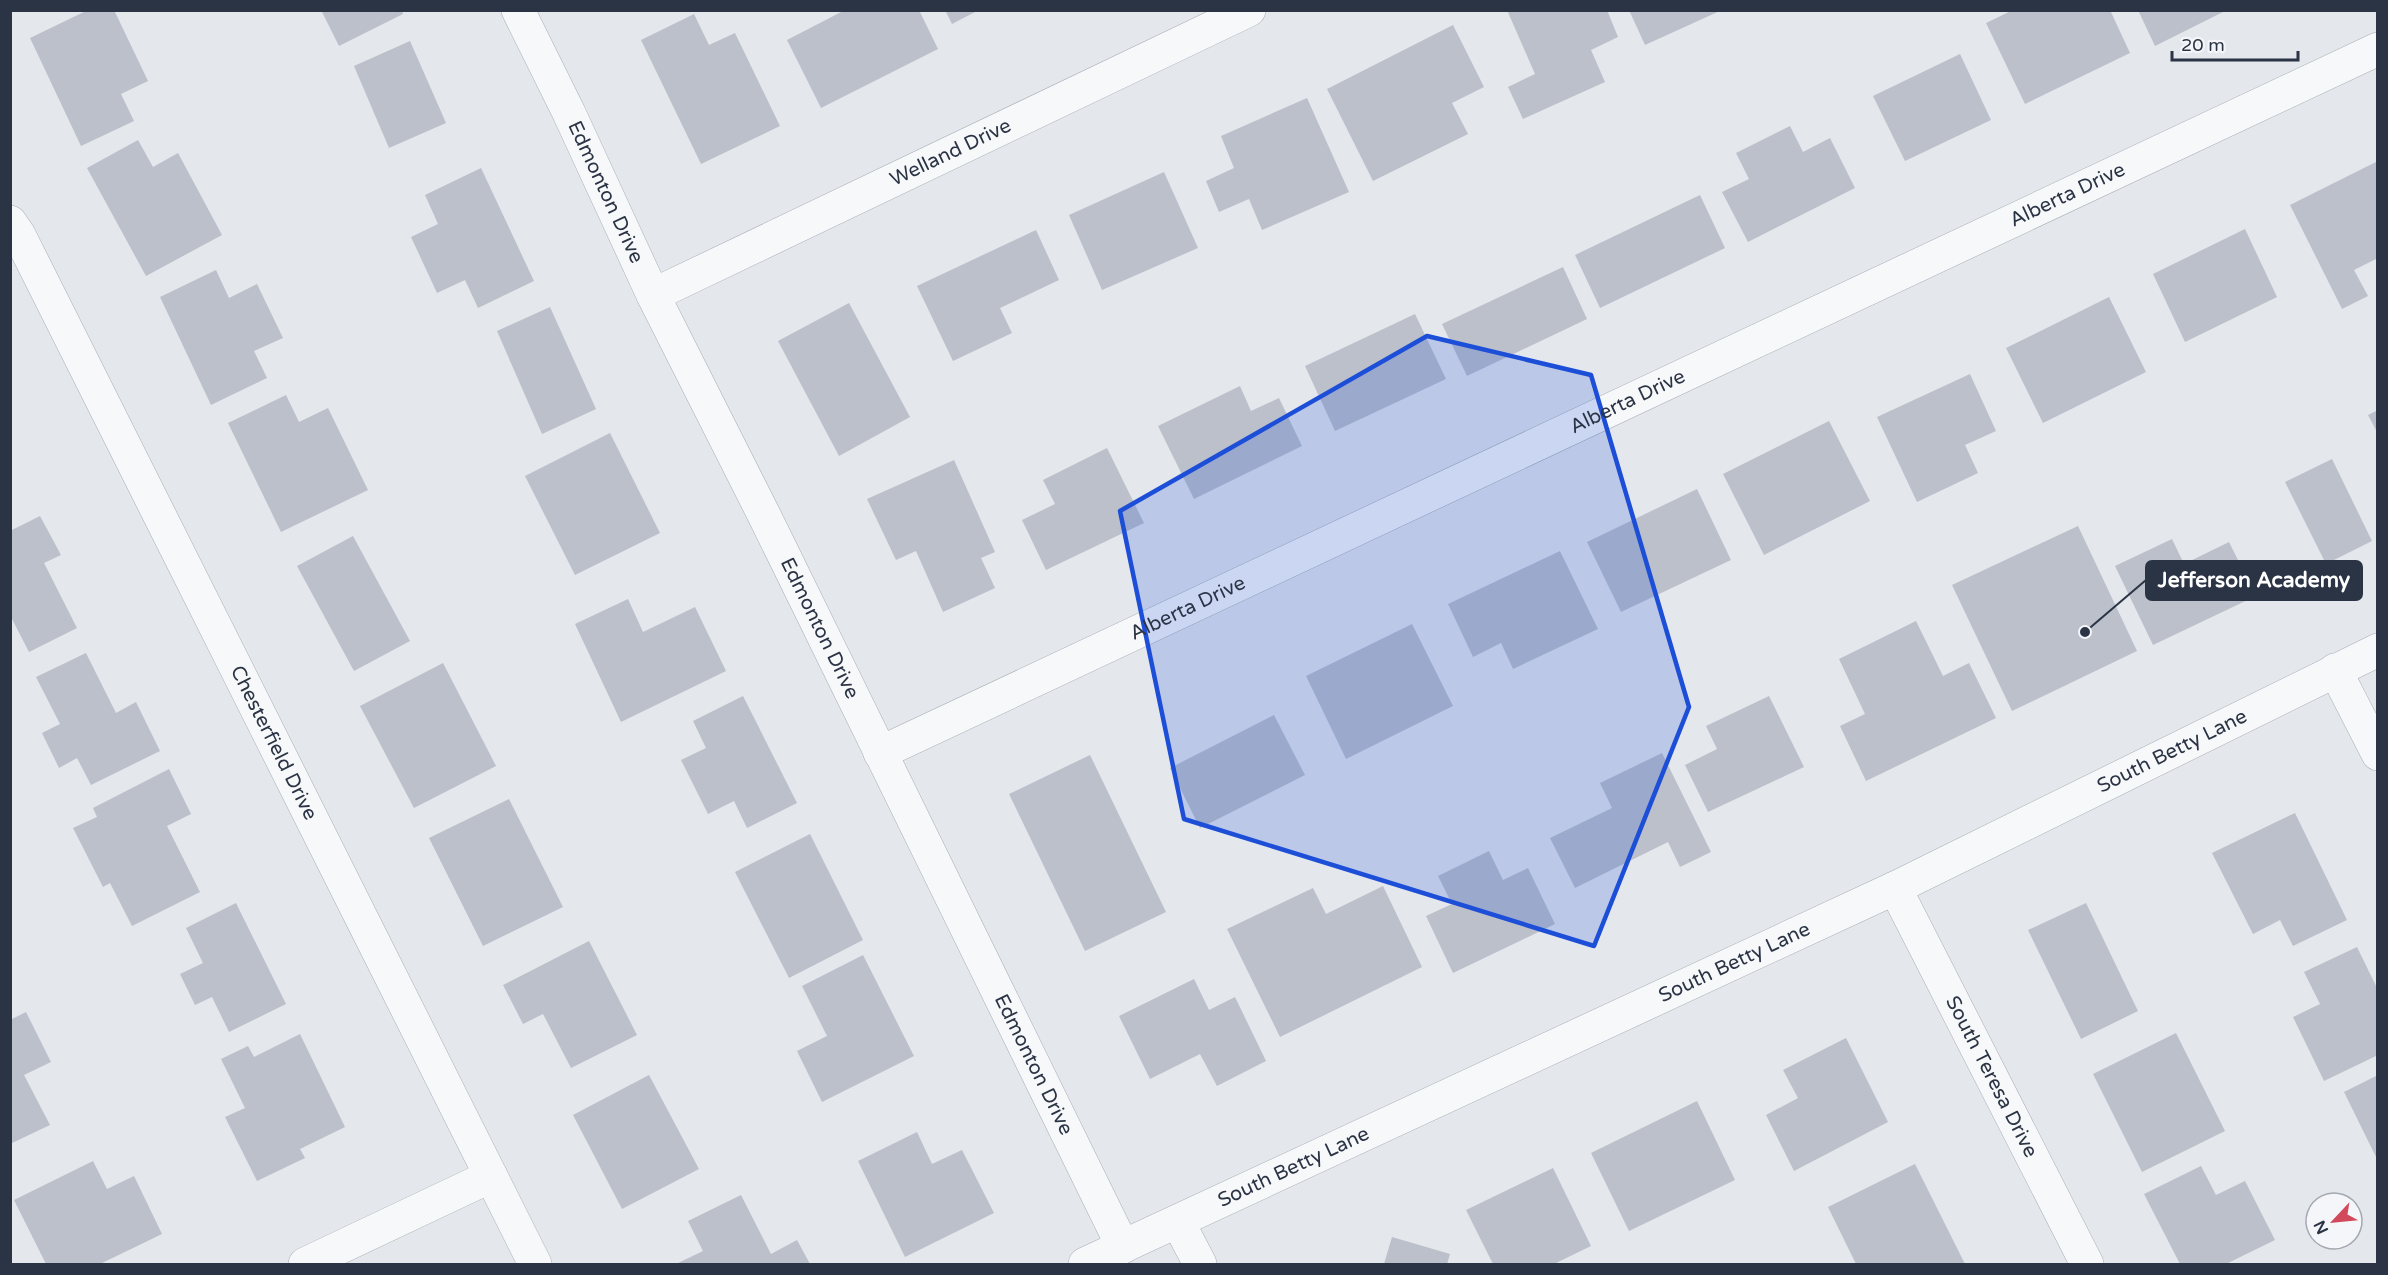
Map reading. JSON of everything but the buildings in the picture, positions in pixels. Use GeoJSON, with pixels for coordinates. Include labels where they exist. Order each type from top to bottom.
{"type":"FeatureCollection","features":[{"type":"Feature","properties":{"kind":"street","name":"Edmonton Drive"},"geometry":{"type":"LineString","coordinates":[[518,10],[569,112],[653,295],[765,517],[1123,1247]]}},
{"type":"Feature","properties":{"kind":"street","name":"Welland Drive"},"geometry":{"type":"LineString","coordinates":[[653,295],[1248,10]]}},
{"type":"Feature","properties":{"kind":"street","name":"Alberta Drive"},"geometry":{"type":"LineString","coordinates":[[880,753],[2378,49]]}},
{"type":"Feature","properties":{"kind":"street","name":"Chesterfield Drive"},"geometry":{"type":"LineString","coordinates":[[10,222],[19,235],[535,1264]]}},
{"type":"Feature","properties":{"kind":"street","name":"South Betty Lane"},"geometry":{"type":"LineString","coordinates":[[1085,1264],[1895,888],[2378,650]]}},
{"type":"Feature","properties":{"kind":"street"},"geometry":{"type":"LineString","coordinates":[[2335,670],[2378,754]]}},
{"type":"Feature","properties":{"kind":"street","name":"South Teresa Drive"},"geometry":{"type":"LineString","coordinates":[[1895,888],[2087,1264]]}},
{"type":"Feature","properties":{"kind":"street"},"geometry":{"type":"LineString","coordinates":[[305,1264],[491,1176]]}},
{"type":"Feature","properties":{"kind":"street"},"geometry":{"type":"LineString","coordinates":[[1178,1221],[1200,1264]]}},
{"type":"Feature","properties":{"kind":"highlighted area"},"geometry":{"type":"Polygon","coordinates":[[[1427,336],[1591,375],[1689,707],[1594,946],[1184,819],[1120,511],[1427,336]]]}},
{"type":"Feature","properties":{"kind":"place","name":"Jefferson Academy"},"geometry":{"type":"Point","coordinates":[2085,632]}}]}
